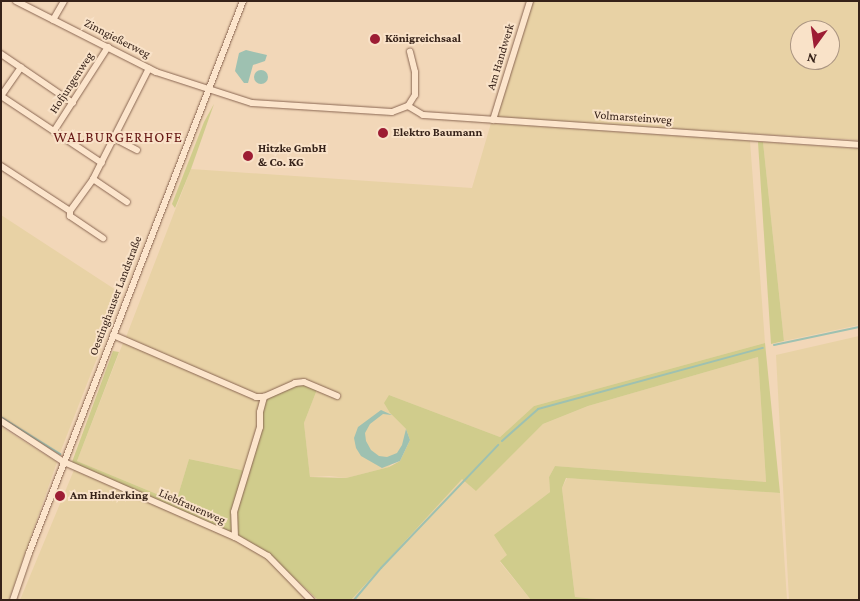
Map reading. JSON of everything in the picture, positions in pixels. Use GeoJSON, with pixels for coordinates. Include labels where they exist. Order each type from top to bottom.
{"type":"FeatureCollection","features":[{"type":"Feature","properties":{"kind":"street","name":"Zinngießerweg"},"geometry":{"type":"LineString","coordinates":[[16,1],[149,68],[210,90]]}},
{"type":"Feature","properties":{"kind":"street"},"geometry":{"type":"LineString","coordinates":[[53,20],[64,1]]}},
{"type":"Feature","properties":{"kind":"street","name":"Oestinghauser Landstraße"},"geometry":{"type":"LineString","coordinates":[[12,600],[243,1]]}},
{"type":"Feature","properties":{"kind":"street","name":"Am Handwerk"},"geometry":{"type":"LineString","coordinates":[[493,120],[530,1]]}},
{"type":"Feature","properties":{"kind":"street","name":"Hofjungenweg"},"geometry":{"type":"LineString","coordinates":[[54,131],[108,47]]}},
{"type":"Feature","properties":{"kind":"street"},"geometry":{"type":"LineString","coordinates":[[210,90],[252,103],[392,112],[408,106],[415,95],[415,72],[410,52]]}},
{"type":"Feature","properties":{"kind":"street"},"geometry":{"type":"LineString","coordinates":[[1,54],[73,102]]}},
{"type":"Feature","properties":{"kind":"street"},"geometry":{"type":"LineString","coordinates":[[20,67],[1,96],[102,163]]}},
{"type":"Feature","properties":{"kind":"street"},"geometry":{"type":"LineString","coordinates":[[102,238],[70,216],[70,211],[102,163],[149,68]]}},
{"type":"Feature","properties":{"kind":"street","name":"Volmarsteinweg"},"geometry":{"type":"LineString","coordinates":[[408,106],[423,115],[859,145]]}},
{"type":"Feature","properties":{"kind":"street"},"geometry":{"type":"LineString","coordinates":[[114,138],[137,150]]}},
{"type":"Feature","properties":{"kind":"street"},"geometry":{"type":"LineString","coordinates":[[1,166],[70,211]]}},
{"type":"Feature","properties":{"kind":"street"},"geometry":{"type":"LineString","coordinates":[[93,179],[127,202]]}},
{"type":"Feature","properties":{"kind":"street"},"geometry":{"type":"LineString","coordinates":[[113,335],[256,397],[264,397],[296,383],[304,382],[337,396]]}},
{"type":"Feature","properties":{"kind":"street"},"geometry":{"type":"LineString","coordinates":[[235,537],[234,512],[260,427],[260,412],[264,397]]}},
{"type":"Feature","properties":{"kind":"street","name":"Liebfrauenweg"},"geometry":{"type":"LineString","coordinates":[[1,421],[64,462],[235,537],[268,556],[311,600]]}},
{"type":"Feature","properties":{"kind":"shaded area"},"geometry":{"type":"Polygon","coordinates":[[[533,1],[859,1],[859,140],[495,118],[533,1]]]}},
{"type":"Feature","properties":{"kind":"shaded area"},"geometry":{"type":"Polygon","coordinates":[[[246,50],[267,55],[265,61],[253,65],[248,83],[244,83],[235,71],[239,53],[246,50]]]}},
{"type":"Feature","properties":{"kind":"shaded area"},"geometry":{"type":"Polygon","coordinates":[[[258,70],[264,70],[268,77],[264,84],[258,84],[254,80],[254,74],[258,70]]]}},
{"type":"Feature","properties":{"kind":"shaded area"},"geometry":{"type":"Polygon","coordinates":[[[214,104],[175,208],[172,204],[204,122],[214,104]]]}},
{"type":"Feature","properties":{"kind":"shaded area"},"geometry":{"type":"Polygon","coordinates":[[[491,123],[750,141],[765,343],[534,406],[500,437],[389,395],[390,413],[406,429],[410,440],[389,467],[346,478],[330,476],[310,477],[304,423],[318,387],[257,396],[126,337],[191,169],[472,188],[491,123]]]}},
{"type":"Feature","properties":{"kind":"shaded area"},"geometry":{"type":"Polygon","coordinates":[[[758,142],[763,142],[784,341],[771,344],[758,142]]]}},
{"type":"Feature","properties":{"kind":"shaded area"},"geometry":{"type":"Polygon","coordinates":[[[763,142],[859,149],[859,325],[784,341],[763,142]]]}},
{"type":"Feature","properties":{"kind":"shaded area"},"geometry":{"type":"Polygon","coordinates":[[[1,215],[122,294],[60,453],[1,416],[1,215]]]}},
{"type":"Feature","properties":{"kind":"shaded area"},"geometry":{"type":"Polygon","coordinates":[[[859,336],[859,600],[789,600],[776,355],[859,336]]]}},
{"type":"Feature","properties":{"kind":"shaded area"},"geometry":{"type":"Polygon","coordinates":[[[123,343],[263,397],[259,427],[246,471],[189,459],[176,502],[77,461],[123,343]]]}},
{"type":"Feature","properties":{"kind":"shaded area"},"geometry":{"type":"Polygon","coordinates":[[[765,343],[780,493],[566,478],[562,488],[575,597],[608,600],[531,600],[500,561],[507,555],[494,535],[550,492],[549,477],[555,466],[766,482],[758,357],[588,406],[543,424],[476,491],[462,479],[351,600],[318,600],[268,554],[236,536],[235,511],[265,397],[296,384],[318,387],[304,423],[310,477],[346,478],[389,467],[400,461],[410,440],[406,429],[390,413],[384,403],[389,395],[500,437],[534,406],[765,343]]]}},
{"type":"Feature","properties":{"kind":"shaded area"},"geometry":{"type":"Polygon","coordinates":[[[113,351],[119,352],[77,461],[176,502],[189,459],[246,471],[234,511],[234,536],[72,462],[113,351]]]}},
{"type":"Feature","properties":{"kind":"shaded area"},"geometry":{"type":"Polygon","coordinates":[[[758,357],[766,482],[555,466],[549,477],[550,492],[509,524],[508,555],[500,562],[531,600],[351,600],[462,478],[476,490],[543,424],[588,406],[758,357]]]}},
{"type":"Feature","properties":{"kind":"shaded area"},"geometry":{"type":"Polygon","coordinates":[[[381,410],[392,415],[383,414],[370,424],[365,433],[366,441],[371,450],[379,456],[387,457],[397,453],[402,445],[406,429],[410,440],[400,461],[382,468],[361,456],[356,448],[354,438],[358,427],[381,410]]]}},
{"type":"Feature","properties":{"kind":"shaded area"},"geometry":{"type":"Polygon","coordinates":[[[1,427],[57,462],[9,600],[1,600],[1,427]]]}},
{"type":"Feature","properties":{"kind":"shaded area"},"geometry":{"type":"Polygon","coordinates":[[[74,470],[234,539],[266,557],[303,597],[301,600],[20,600],[74,470]]]}},
{"type":"Feature","properties":{"kind":"shaded area"},"geometry":{"type":"Polygon","coordinates":[[[567,478],[780,493],[787,600],[608,600],[575,597],[562,488],[567,478]]]}},
{"type":"Feature","properties":{"kind":"waterway"},"geometry":{"type":"LineString","coordinates":[[774,345],[859,327]]}},
{"type":"Feature","properties":{"kind":"waterway"},"geometry":{"type":"LineString","coordinates":[[502,441],[538,409],[763,348]]}},
{"type":"Feature","properties":{"kind":"waterway"},"geometry":{"type":"LineString","coordinates":[[1,417],[60,454]]}},
{"type":"Feature","properties":{"kind":"waterway"},"geometry":{"type":"LineString","coordinates":[[354,600],[381,568],[498,445]]}},
{"type":"Feature","properties":{"kind":"place","name":"Königreichsaal"},"geometry":{"type":"Point","coordinates":[375,39]}},
{"type":"Feature","properties":{"kind":"place","name":"Elektro Baumann"},"geometry":{"type":"Point","coordinates":[383,133]}},
{"type":"Feature","properties":{"kind":"place","name":"Hitzke GmbH & Co. KG"},"geometry":{"type":"Point","coordinates":[248,156]}},
{"type":"Feature","properties":{"kind":"place","name":"Am Hinderking"},"geometry":{"type":"Point","coordinates":[60,496]}},
{"type":"Feature","properties":{"kind":"district","name":"WALBURGERHOFE"},"geometry":{"type":"Point","coordinates":[118,138]}}]}
